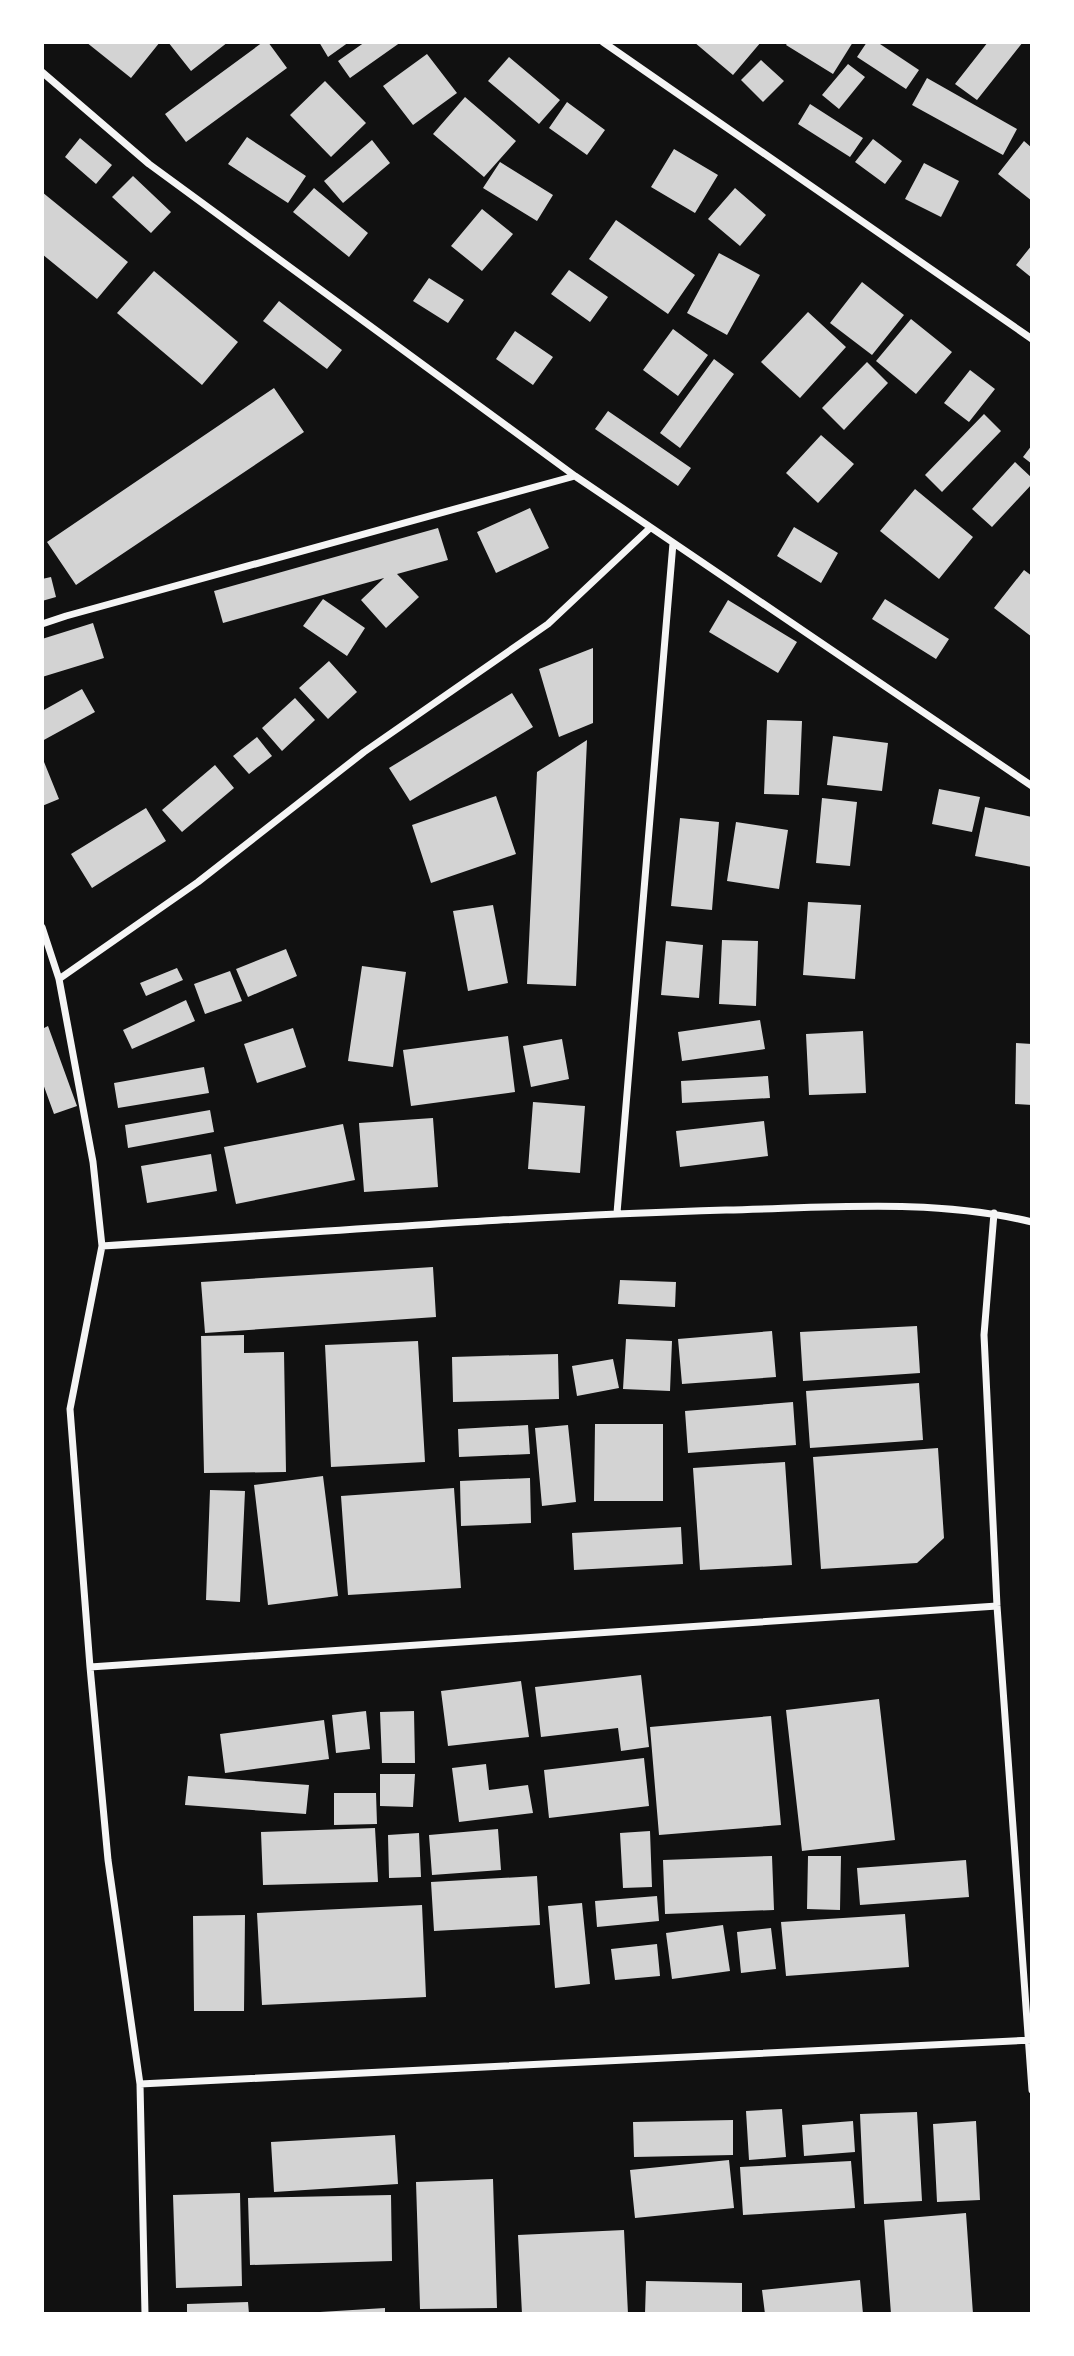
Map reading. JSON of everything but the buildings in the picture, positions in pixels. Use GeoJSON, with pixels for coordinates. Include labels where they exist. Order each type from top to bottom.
{"type":"FeatureCollection","features":[{"type":"Feature","properties":{"kind":"street"},"geometry":{"type":"LineString","coordinates":[[603,42],[1032,340]]}},
{"type":"Feature","properties":{"kind":"street"},"geometry":{"type":"LineString","coordinates":[[42,72],[149,163],[575,476],[1032,786]]}},
{"type":"Feature","properties":{"kind":"street"},"geometry":{"type":"LineString","coordinates":[[42,624],[66,615],[575,476]]}},
{"type":"Feature","properties":{"kind":"street"},"geometry":{"type":"LineString","coordinates":[[59,979],[198,882],[364,752],[548,624],[650,528]]}},
{"type":"Feature","properties":{"kind":"street"},"geometry":{"type":"LineString","coordinates":[[617,1213],[673,543]]}},
{"type":"Feature","properties":{"kind":"street"},"geometry":{"type":"LineString","coordinates":[[42,927],[59,979],[93,1162],[102,1246],[70,1409],[108,1860],[140,2084],[145,2314]]}},
{"type":"Feature","properties":{"kind":"street"},"geometry":{"type":"LineString","coordinates":[[102,1246],[617,1213],[878,1206],[994,1213],[1032,1222]]}},
{"type":"Feature","properties":{"kind":"street"},"geometry":{"type":"LineString","coordinates":[[994,1213],[984,1335],[997,1606],[1032,2090]]}},
{"type":"Feature","properties":{"kind":"street"},"geometry":{"type":"LineString","coordinates":[[90,1667],[997,1606]]}},
{"type":"Feature","properties":{"kind":"street"},"geometry":{"type":"LineString","coordinates":[[140,2084],[1030,2040]]}}]}
